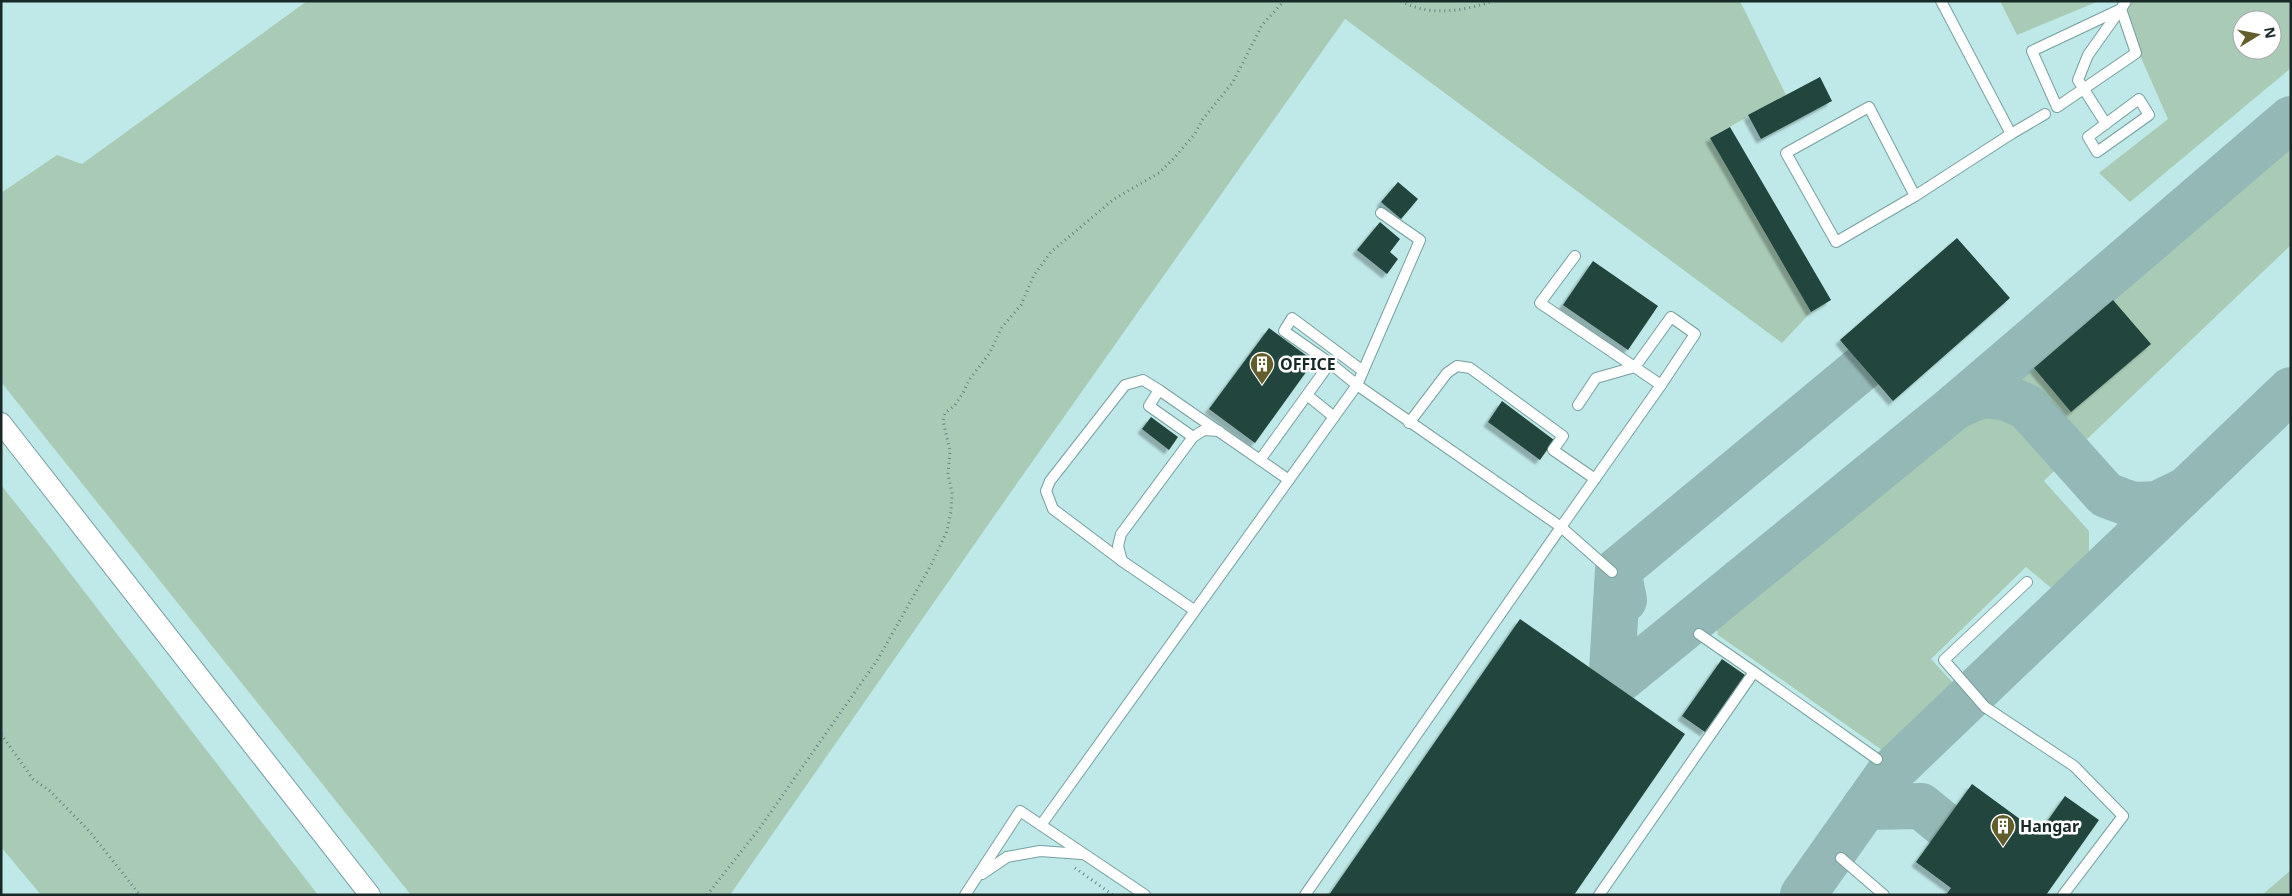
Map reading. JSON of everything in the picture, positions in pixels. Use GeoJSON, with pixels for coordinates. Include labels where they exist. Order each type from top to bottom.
{"type":"FeatureCollection","features":[{"type":"Feature","properties":{"kind":"street"},"geometry":{"type":"LineString","coordinates":[[1,423],[370,895]]}},
{"type":"Feature","properties":{"kind":"lane"},"geometry":{"type":"LineString","coordinates":[[1941,1],[2011,134]]}},
{"type":"Feature","properties":{"kind":"lane"},"geometry":{"type":"LineString","coordinates":[[2106,124],[2078,80],[2088,55],[2124,5]]}},
{"type":"Feature","properties":{"kind":"lane"},"geometry":{"type":"LineString","coordinates":[[2124,5],[2136,53],[2057,106],[2032,52],[2124,5]]}},
{"type":"Feature","properties":{"kind":"lane"},"geometry":{"type":"LineString","coordinates":[[2139,99],[2149,115],[2098,152],[2088,137],[2106,124],[2139,99]]}},
{"type":"Feature","properties":{"kind":"lane"},"geometry":{"type":"LineString","coordinates":[[1915,196],[1868,107],[1786,153],[1836,242],[1915,196],[2044,114]]}},
{"type":"Feature","properties":{"kind":"lane"},"geometry":{"type":"LineString","coordinates":[[1042,825],[1194,610],[1357,385],[1420,240],[1382,213]]}},
{"type":"Feature","properties":{"kind":"lane"},"geometry":{"type":"LineString","coordinates":[[1576,256],[1540,303],[1661,385]]}},
{"type":"Feature","properties":{"kind":"lane"},"geometry":{"type":"LineString","coordinates":[[1305,895],[1695,334],[1671,317],[1635,368],[1596,378],[1578,404]]}},
{"type":"Feature","properties":{"kind":"lane"},"geometry":{"type":"LineString","coordinates":[[1363,371],[1292,318],[1284,331],[1410,423],[1561,528],[1612,572]]}},
{"type":"Feature","properties":{"kind":"lane"},"geometry":{"type":"LineString","coordinates":[[1260,460],[1330,364]]}},
{"type":"Feature","properties":{"kind":"lane"},"geometry":{"type":"LineString","coordinates":[[1410,423],[1447,373],[1457,366],[1470,368],[1563,436],[1553,450],[1595,479]]}},
{"type":"Feature","properties":{"kind":"lane"},"geometry":{"type":"LineString","coordinates":[[1194,610],[1122,561],[1053,510],[1046,491],[1050,480],[1125,385],[1143,380],[1289,480]]}},
{"type":"Feature","properties":{"kind":"lane"},"geometry":{"type":"LineString","coordinates":[[1160,390],[1149,406],[1193,437]]}},
{"type":"Feature","properties":{"kind":"lane"},"geometry":{"type":"LineString","coordinates":[[1307,395],[1334,417]]}},
{"type":"Feature","properties":{"kind":"lane"},"geometry":{"type":"LineString","coordinates":[[1122,561],[1118,546],[1122,534],[1193,437],[1204,430],[1219,431]]}},
{"type":"Feature","properties":{"kind":"lane"},"geometry":{"type":"LineString","coordinates":[[2028,582],[1944,660],[1985,707],[2074,766],[2123,816],[2063,895]]}},
{"type":"Feature","properties":{"kind":"lane"},"geometry":{"type":"LineString","coordinates":[[1700,634],[1877,759]]}},
{"type":"Feature","properties":{"kind":"lane"},"geometry":{"type":"LineString","coordinates":[[1599,895],[1754,672]]}},
{"type":"Feature","properties":{"kind":"lane"},"geometry":{"type":"LineString","coordinates":[[965,895],[1020,811],[1145,895]]}},
{"type":"Feature","properties":{"kind":"lane"},"geometry":{"type":"LineString","coordinates":[[978,877],[1007,857],[1040,851],[1085,854]]}},
{"type":"Feature","properties":{"kind":"lane"},"geometry":{"type":"LineString","coordinates":[[1841,858],[1880,893]]}},
{"type":"Feature","properties":{"kind":"path"},"geometry":{"type":"LineString","coordinates":[[707,895],[759,829],[878,659],[931,565],[947,531],[951,512],[952,494],[948,474],[950,451],[943,421],[945,413],[955,405],[963,393],[968,380],[988,354],[1002,327],[1021,306],[1034,275],[1052,252],[1114,199],[1159,173],[1174,158],[1194,135],[1203,119],[1233,82],[1262,25],[1284,1]]}},
{"type":"Feature","properties":{"kind":"path"},"geometry":{"type":"LineString","coordinates":[[1401,1],[1410,6],[1444,11],[1469,8],[1493,1]]}},
{"type":"Feature","properties":{"kind":"path"},"geometry":{"type":"LineString","coordinates":[[1,734],[32,779],[50,791],[90,832],[140,895]]}},
{"type":"Feature","properties":{"kind":"path"},"geometry":{"type":"LineString","coordinates":[[1070,864],[1113,895]]}},
{"type":"Feature","properties":{"kind":"green space"},"geometry":{"type":"Polygon","coordinates":[[[307,1],[1740,1],[1786,95],[1710,138],[1811,312],[1782,343],[1345,19],[1006,499],[730,895],[411,895],[1,382],[1,193],[57,155],[82,164],[307,1]]]}},
{"type":"Feature","properties":{"kind":"green space"},"geometry":{"type":"Polygon","coordinates":[[[2000,1],[2099,1],[2017,35],[2000,1]]]}},
{"type":"Feature","properties":{"kind":"green space"},"geometry":{"type":"Polygon","coordinates":[[[2116,1],[2291,1],[2291,68],[2130,202],[2099,173],[2168,119],[2116,1]]]}},
{"type":"Feature","properties":{"kind":"green space"},"geometry":{"type":"Polygon","coordinates":[[[2291,130],[2291,245],[2084,442],[2070,440],[2010,372],[2291,130]]]}},
{"type":"Feature","properties":{"kind":"green space"},"geometry":{"type":"Polygon","coordinates":[[[1999,408],[2006,417],[2010,414],[2022,427],[2025,424],[2053,455],[2049,461],[2055,470],[2044,481],[2089,531],[2089,569],[2067,588],[2050,587],[2026,567],[1931,659],[1954,684],[1954,700],[1892,757],[1718,635],[1714,616],[1958,418],[1960,423],[1970,414],[1974,419],[1986,409],[1990,414],[1999,408]]]}},
{"type":"Feature","properties":{"kind":"green space"},"geometry":{"type":"Polygon","coordinates":[[[1,485],[318,895],[41,895],[1,847],[1,485]]]}},
{"type":"Feature","properties":{"kind":"green space"},"geometry":{"type":"Polygon","coordinates":[[[2291,870],[2291,895],[2262,895],[2291,870]]]}},
{"type":"Feature","properties":{"kind":"building"},"geometry":{"type":"Polygon","coordinates":[[[1820,77],[1832,101],[1761,139],[1748,115],[1820,77]]]}},
{"type":"Feature","properties":{"kind":"building"},"geometry":{"type":"Polygon","coordinates":[[[1730,127],[1831,300],[1811,312],[1710,138],[1730,127]]]}},
{"type":"Feature","properties":{"kind":"building"},"geometry":{"type":"Polygon","coordinates":[[[1398,182],[1418,199],[1401,219],[1381,202],[1398,182]]]}},
{"type":"Feature","properties":{"kind":"building"},"geometry":{"type":"Polygon","coordinates":[[[1380,222],[1400,239],[1390,252],[1398,259],[1387,274],[1357,250],[1380,222]]]}},
{"type":"Feature","properties":{"kind":"building"},"geometry":{"type":"Polygon","coordinates":[[[1957,238],[2010,298],[1893,401],[1840,340],[1957,238]]]}},
{"type":"Feature","properties":{"kind":"building"},"geometry":{"type":"Polygon","coordinates":[[[1593,261],[1658,306],[1628,350],[1563,305],[1593,261]]]}},
{"type":"Feature","properties":{"kind":"building"},"geometry":{"type":"Polygon","coordinates":[[[2113,300],[2151,344],[2071,412],[2034,368],[2113,300]]]}},
{"type":"Feature","properties":{"kind":"building","name":"OFFICE"},"geometry":{"type":"Polygon","coordinates":[[[1269,328],[1314,361],[1255,443],[1209,409],[1269,328]]]}},
{"type":"Feature","properties":{"kind":"building"},"geometry":{"type":"Polygon","coordinates":[[[1502,401],[1554,440],[1540,460],[1488,422],[1502,401]]]}},
{"type":"Feature","properties":{"kind":"building"},"geometry":{"type":"Polygon","coordinates":[[[1151,417],[1178,437],[1169,450],[1142,429],[1151,417]]]}},
{"type":"Feature","properties":{"kind":"building"},"geometry":{"type":"Polygon","coordinates":[[[1520,619],[1685,734],[1574,895],[1329,895],[1520,619]]]}},
{"type":"Feature","properties":{"kind":"building"},"geometry":{"type":"Polygon","coordinates":[[[1722,659],[1745,675],[1705,732],[1682,716],[1722,659]]]}},
{"type":"Feature","properties":{"kind":"building","name":"Hangar"},"geometry":{"type":"Polygon","coordinates":[[[1972,784],[2039,833],[2065,796],[2099,820],[2046,895],[1946,895],[1951,888],[1916,862],[1972,784]]]}},
{"type":"Feature","properties":{"kind":"taxiway"},"geometry":{"type":"LineString","coordinates":[[1618,570],[1611,687],[1956,406],[2291,119]]}},
{"type":"Feature","properties":{"kind":"taxiway"},"geometry":{"type":"LineString","coordinates":[[1624,600],[1618,570],[1862,368]]}},
{"type":"Feature","properties":{"kind":"taxiway"},"geometry":{"type":"LineString","coordinates":[[1803,895],[1887,776],[2291,390]]}},
{"type":"Feature","properties":{"kind":"taxiway"},"geometry":{"type":"LineString","coordinates":[[1956,406],[1982,395],[2007,398],[2027,407],[2106,495],[2133,505],[2157,504],[2184,491]]}},
{"type":"Feature","properties":{"kind":"taxiway"},"geometry":{"type":"LineString","coordinates":[[1865,807],[1921,806],[1949,829]]}},
{"type":"Feature","properties":{"kind":"place","name":"OFFICE"},"geometry":{"type":"Point","coordinates":[1262,385]}},
{"type":"Feature","properties":{"kind":"place","name":"Hangar"},"geometry":{"type":"Point","coordinates":[2003,847]}}]}
